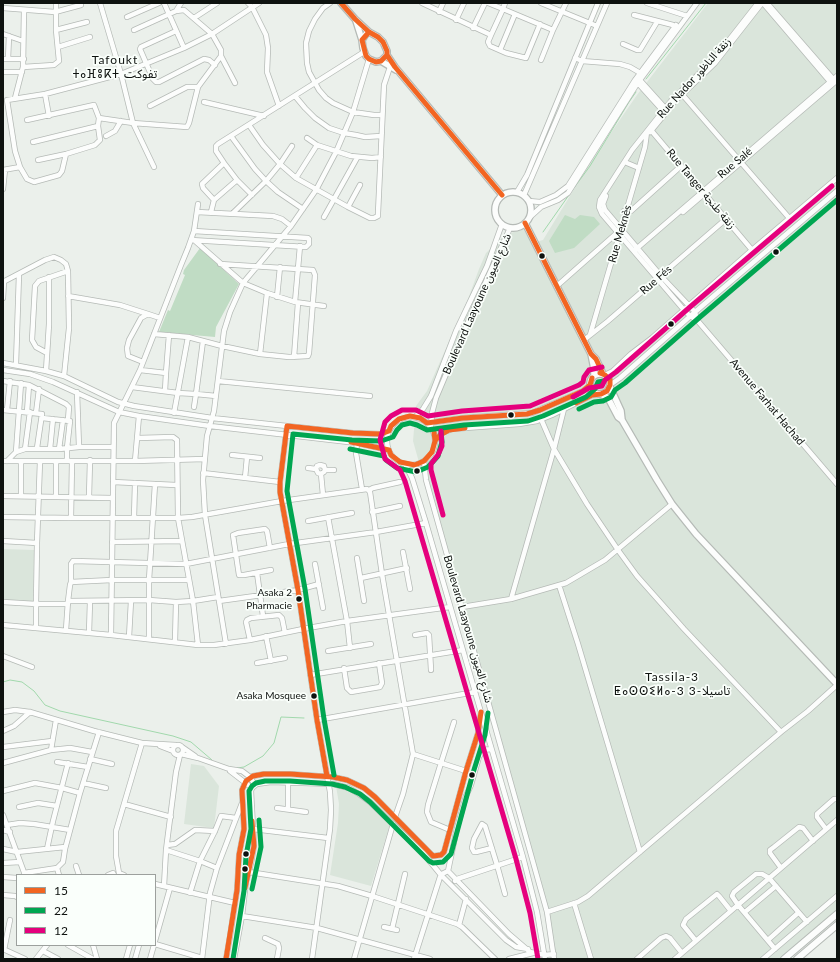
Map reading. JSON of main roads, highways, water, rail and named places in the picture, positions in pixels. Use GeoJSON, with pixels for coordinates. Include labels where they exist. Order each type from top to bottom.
{"type":"FeatureCollection","features":[{"type":"Feature","properties":{"kind":"highway"},"geometry":{"type":"LineString","coordinates":[[784,959],[837,914]]}},
{"type":"Feature","properties":{"kind":"highway"},"geometry":{"type":"LineString","coordinates":[[797,959],[837,925]]}},
{"type":"Feature","properties":{"kind":"main road"},"geometry":{"type":"LineString","coordinates":[[341,3],[355,19],[383,42],[387,50],[387,55],[398,71],[502,195]]}},
{"type":"Feature","properties":{"kind":"main road"},"geometry":{"type":"LineString","coordinates":[[355,19],[362,40],[364,52],[369,59],[380,62],[398,71]]}},
{"type":"Feature","properties":{"kind":"main road"},"geometry":{"type":"LineString","coordinates":[[362,40],[369,32]]}},
{"type":"Feature","properties":{"kind":"main road"},"geometry":{"type":"LineString","coordinates":[[380,62],[387,55]]}},
{"type":"Feature","properties":{"kind":"main road"},"geometry":{"type":"LineString","coordinates":[[507,192],[517,192],[524,195],[531,206],[530,217],[526,223],[516,228],[510,228],[502,224],[496,217],[495,212],[496,203],[502,195],[507,192]]}},
{"type":"Feature","properties":{"kind":"main road"},"geometry":{"type":"LineString","coordinates":[[526,223],[587,337],[594,369],[594,375],[590,380],[592,391],[608,398],[618,417],[622,420],[672,504],[696,534],[837,684]]}},
{"type":"Feature","properties":{"kind":"main road"},"geometry":{"type":"LineString","coordinates":[[591,354],[596,359],[604,374],[610,380],[610,386],[621,411],[622,420]]}},
{"type":"Feature","properties":{"kind":"main road"},"geometry":{"type":"LineString","coordinates":[[594,375],[604,374]]}},
{"type":"Feature","properties":{"kind":"main road"},"geometry":{"type":"LineString","coordinates":[[600,394],[607,391],[610,386]]}},
{"type":"Feature","properties":{"kind":"waterway"},"geometry":{"type":"LineString","coordinates":[[646,79],[706,3]]}},
{"type":"Feature","properties":{"kind":"waterway"},"geometry":{"type":"LineString","coordinates":[[571,192],[590,166],[636,92]]}},
{"type":"Feature","properties":{"kind":"waterway"},"geometry":{"type":"LineString","coordinates":[[543,232],[569,195]]}},
{"type":"Feature","properties":{"kind":"waterway"},"geometry":{"type":"LineString","coordinates":[[3,682],[10,680],[22,682],[34,691],[45,705],[60,711],[173,736],[191,742],[212,760]]}},
{"type":"Feature","properties":{"kind":"waterway"},"geometry":{"type":"LineString","coordinates":[[237,768],[244,767],[263,756],[274,743],[281,717],[304,718]]}},
{"type":"Feature","properties":{"kind":"place","name":"Asaka 2 Pharmacie"},"geometry":{"type":"Point","coordinates":[299,599]}},
{"type":"Feature","properties":{"kind":"place","name":"Asaka Mosquee"},"geometry":{"type":"Point","coordinates":[314,696]}},
{"type":"Feature","properties":{"kind":"district","name":"Tafoukt ⵜⴰⴼⵓⴽⵜ تفوكت"},"geometry":{"type":"Point","coordinates":[115,67]}},
{"type":"Feature","properties":{"kind":"district","name":"Tassila-3 ⵟⴰⵙⵙⵉⵍⴰ-3 3-تاسيلا"},"geometry":{"type":"Point","coordinates":[672,684]}}]}
